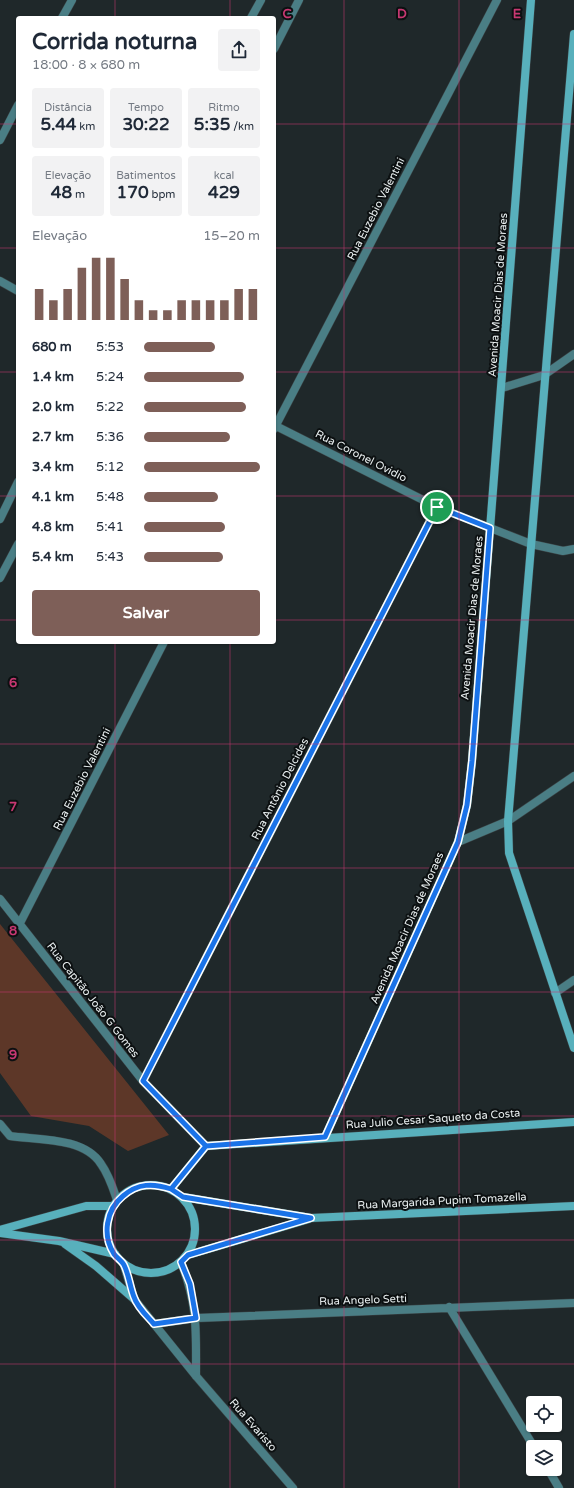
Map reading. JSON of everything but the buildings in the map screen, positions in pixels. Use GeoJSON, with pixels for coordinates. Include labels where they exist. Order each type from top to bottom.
{"type":"FeatureCollection","features":[{"type":"Feature","properties":{"kind":"main road","name":"Avenida Moacir Dias de Moraes"},"geometry":{"type":"LineString","coordinates":[[325,1137],[458,842],[467,805],[472,761],[502,388],[531,0]]}},
{"type":"Feature","properties":{"kind":"main road"},"geometry":{"type":"LineString","coordinates":[[574,34],[544,375],[508,821],[509,853],[554,993],[574,1048]]}},
{"type":"Feature","properties":{"kind":"main road","name":"Rua Julio Cesar Saqueto da Costa"},"geometry":{"type":"LineString","coordinates":[[206,1146],[325,1137],[574,1122]]}},
{"type":"Feature","properties":{"kind":"main road"},"geometry":{"type":"LineString","coordinates":[[171,1189],[206,1146]]}},
{"type":"Feature","properties":{"kind":"main road"},"geometry":{"type":"LineString","coordinates":[[142,1185],[157,1185],[171,1189],[183,1197],[192,1210],[196,1226],[194,1241],[188,1255],[181,1262],[168,1270],[154,1274],[138,1272],[124,1265],[115,1254],[109,1243],[107,1230],[108,1218],[115,1203],[129,1191],[142,1185]]}},
{"type":"Feature","properties":{"kind":"main road","name":"Rua Margarida Pupim Tomazella"},"geometry":{"type":"LineString","coordinates":[[183,1197],[311,1218],[574,1206]]}},
{"type":"Feature","properties":{"kind":"main road"},"geometry":{"type":"LineString","coordinates":[[0,1230],[86,1206],[115,1203]]}},
{"type":"Feature","properties":{"kind":"main road","name":"Rua Margarida Pupim Tomazella"},"geometry":{"type":"LineString","coordinates":[[188,1255],[311,1218]]}},
{"type":"Feature","properties":{"kind":"main road"},"geometry":{"type":"LineString","coordinates":[[0,1233],[59,1241],[115,1254]]}},
{"type":"Feature","properties":{"kind":"main road"},"geometry":{"type":"LineString","coordinates":[[59,1241],[96,1266],[134,1299]]}},
{"type":"Feature","properties":{"kind":"street"},"geometry":{"type":"LineString","coordinates":[[63,16],[72,0]]}},
{"type":"Feature","properties":{"kind":"street"},"geometry":{"type":"LineString","coordinates":[[252,16],[261,0]]}},
{"type":"Feature","properties":{"kind":"street"},"geometry":{"type":"LineString","coordinates":[[276,45],[299,0]]}},
{"type":"Feature","properties":{"kind":"street","name":"Rua Euzebio Valentini"},"geometry":{"type":"LineString","coordinates":[[276,425],[497,0]]}},
{"type":"Feature","properties":{"kind":"street"},"geometry":{"type":"LineString","coordinates":[[0,140],[16,109]]}},
{"type":"Feature","properties":{"kind":"street"},"geometry":{"type":"LineString","coordinates":[[0,281],[16,290]]}},
{"type":"Feature","properties":{"kind":"street"},"geometry":{"type":"LineString","coordinates":[[502,388],[544,375],[574,354]]}},
{"type":"Feature","properties":{"kind":"street","name":"Rua Coronel Ovidio"},"geometry":{"type":"LineString","coordinates":[[276,427],[437,507],[531,544],[563,552],[574,549]]}},
{"type":"Feature","properties":{"kind":"street"},"geometry":{"type":"LineString","coordinates":[[0,519],[16,486]]}},
{"type":"Feature","properties":{"kind":"street","name":"Rua Antônio Delcides"},"geometry":{"type":"LineString","coordinates":[[143,1081],[437,507]]}},
{"type":"Feature","properties":{"kind":"street"},"geometry":{"type":"LineString","coordinates":[[0,578],[16,548]]}},
{"type":"Feature","properties":{"kind":"street","name":"Rua Euzebio Valentini"},"geometry":{"type":"LineString","coordinates":[[19,925],[163,644]]}},
{"type":"Feature","properties":{"kind":"street"},"geometry":{"type":"LineString","coordinates":[[458,842],[508,821],[574,776]]}},
{"type":"Feature","properties":{"kind":"street","name":"Rua Capitão João G Gomes"},"geometry":{"type":"LineString","coordinates":[[0,899],[143,1081],[206,1146]]}},
{"type":"Feature","properties":{"kind":"street"},"geometry":{"type":"LineString","coordinates":[[554,993],[574,980]]}},
{"type":"Feature","properties":{"kind":"street"},"geometry":{"type":"LineString","coordinates":[[0,1124],[10,1136],[75,1144],[89,1151],[101,1163],[115,1203]]}},
{"type":"Feature","properties":{"kind":"street"},"geometry":{"type":"LineString","coordinates":[[181,1262],[190,1284],[196,1318],[196,1376]]}},
{"type":"Feature","properties":{"kind":"street","name":"Rua Evaristo"},"geometry":{"type":"LineString","coordinates":[[124,1265],[134,1299],[196,1376],[294,1488]]}},
{"type":"Feature","properties":{"kind":"street","name":"Rua Angelo Setti"},"geometry":{"type":"LineString","coordinates":[[154,1324],[196,1318],[450,1307],[574,1304]]}},
{"type":"Feature","properties":{"kind":"street"},"geometry":{"type":"LineString","coordinates":[[450,1307],[530,1440]]}},
{"type":"Feature","properties":{"kind":"street"},"geometry":{"type":"LineString","coordinates":[[552,1476],[559,1488]]}},
{"type":"Feature","properties":{"kind":"shaded area"},"geometry":{"type":"Polygon","coordinates":[[[0,924],[169,1135],[128,1151],[89,1126],[31,1116],[0,1073],[0,924]]]}},
{"type":"Feature","properties":{"kind":"route"},"geometry":{"type":"LineString","coordinates":[[437,507],[143,1081],[206,1146],[171,1189],[157,1185],[142,1185],[129,1191],[117,1200],[108,1218],[107,1230],[109,1243],[115,1254],[124,1265],[134,1299],[154,1324],[196,1318],[194,1299],[190,1284],[181,1262],[188,1255],[311,1218],[183,1197],[171,1189],[206,1146],[325,1137],[458,842],[467,805],[472,761],[490,528],[437,507]]}}]}
